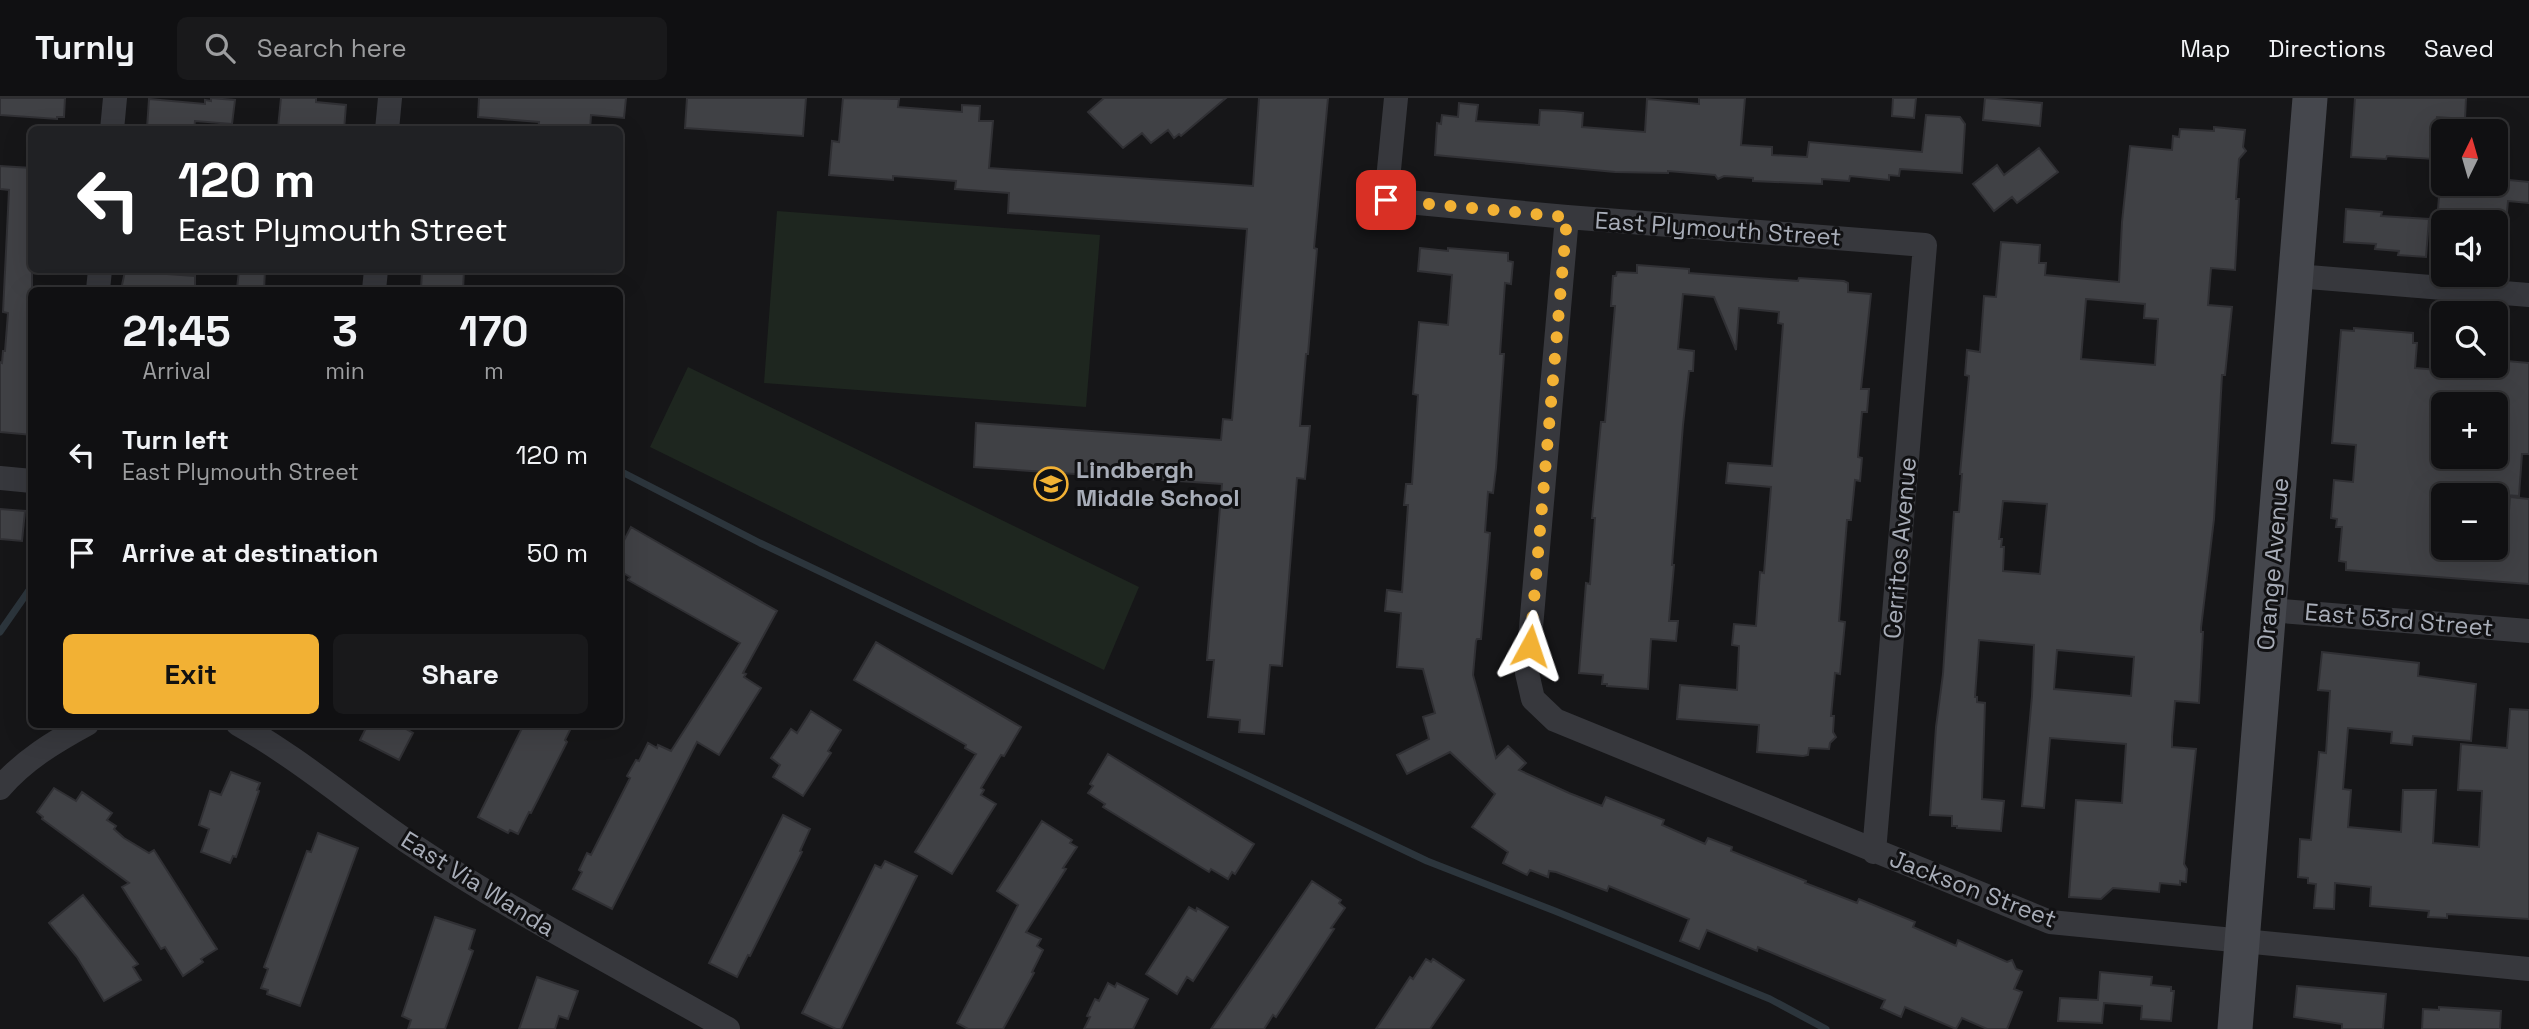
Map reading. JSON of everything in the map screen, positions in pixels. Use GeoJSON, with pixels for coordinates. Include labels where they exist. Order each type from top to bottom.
{"type":"FeatureCollection","features":[{"type":"Feature","properties":{"kind":"street"},"geometry":{"type":"LineString","coordinates":[[112,126],[115,98]]}},
{"type":"Feature","properties":{"kind":"street"},"geometry":{"type":"LineString","coordinates":[[387,126],[390,98]]}},
{"type":"Feature","properties":{"kind":"street","name":"East Plymouth Street"},"geometry":{"type":"LineString","coordinates":[[1396,98],[1386,200],[1925,245]]}},
{"type":"Feature","properties":{"kind":"street","name":"Orange Avenue"},"geometry":{"type":"LineString","coordinates":[[2235,1029],[2310,98]]}},
{"type":"Feature","properties":{"kind":"street","name":"Jackson Street"},"geometry":{"type":"LineString","coordinates":[[1567,217],[1527,673],[1533,699],[1555,720],[2050,922],[2242,943],[2529,969]]}},
{"type":"Feature","properties":{"kind":"street","name":"Cerritos Avenue"},"geometry":{"type":"LineString","coordinates":[[1874,852],[1925,245]]}},
{"type":"Feature","properties":{"kind":"street"},"geometry":{"type":"LineString","coordinates":[[2296,276],[2529,295]]}},
{"type":"Feature","properties":{"kind":"street"},"geometry":{"type":"LineString","coordinates":[[0,478],[28,481]]}},
{"type":"Feature","properties":{"kind":"street","name":"East 53rd Street"},"geometry":{"type":"LineString","coordinates":[[2269,610],[2529,631]]}},
{"type":"Feature","properties":{"kind":"street"},"geometry":{"type":"LineString","coordinates":[[0,788],[15,770],[79,728]]}},
{"type":"Feature","properties":{"kind":"street","name":"East Via Wanda"},"geometry":{"type":"LineString","coordinates":[[245,728],[268,741],[408,842],[525,915],[728,1029]]}},
{"type":"Feature","properties":{"kind":"shaded area"},"geometry":{"type":"Polygon","coordinates":[[[777,211],[1100,235],[1086,407],[764,383],[777,211]]]}},
{"type":"Feature","properties":{"kind":"shaded area"},"geometry":{"type":"Polygon","coordinates":[[[688,367],[1139,587],[1104,670],[650,447],[688,367]]]}},
{"type":"Feature","properties":{"kind":"building"},"geometry":{"type":"Polygon","coordinates":[[[0,98],[65,98],[64,117],[57,119],[0,115],[0,98]]]}},
{"type":"Feature","properties":{"kind":"building"},"geometry":{"type":"Polygon","coordinates":[[[211,98],[235,100],[232,124],[195,121],[194,126],[147,126],[149,99],[205,104],[205,100],[211,101],[211,98]]]}},
{"type":"Feature","properties":{"kind":"building"},"geometry":{"type":"Polygon","coordinates":[[[281,98],[316,98],[316,102],[346,105],[344,126],[278,126],[281,98]]]}},
{"type":"Feature","properties":{"kind":"building"},"geometry":{"type":"Polygon","coordinates":[[[479,98],[626,98],[624,118],[591,115],[590,126],[538,126],[539,122],[478,117],[479,98]]]}},
{"type":"Feature","properties":{"kind":"building"},"geometry":{"type":"Polygon","coordinates":[[[687,98],[806,98],[803,136],[685,128],[687,98]]]}},
{"type":"Feature","properties":{"kind":"building"},"geometry":{"type":"Polygon","coordinates":[[[843,98],[899,99],[898,107],[962,112],[962,105],[980,106],[979,121],[993,121],[989,168],[1253,186],[1259,98],[1328,98],[1300,426],[1310,426],[1305,479],[1297,478],[1282,666],[1270,665],[1264,734],[1239,732],[1240,720],[1208,717],[1214,660],[1207,660],[1222,484],[974,467],[976,423],[1221,440],[1223,419],[1232,420],[1247,229],[1008,213],[1009,193],[955,189],[956,181],[829,175],[832,141],[839,142],[843,98]]]}},
{"type":"Feature","properties":{"kind":"building"},"geometry":{"type":"Polygon","coordinates":[[[1104,98],[1226,98],[1181,136],[1179,134],[1174,138],[1168,130],[1151,143],[1142,133],[1123,148],[1088,112],[1104,98]]]}},
{"type":"Feature","properties":{"kind":"building"},"geometry":{"type":"Polygon","coordinates":[[[1699,98],[1745,98],[1741,145],[1772,147],[1772,155],[1807,157],[1809,142],[1922,152],[1926,115],[1960,117],[1965,124],[1962,173],[1900,169],[1899,176],[1889,175],[1889,180],[1850,176],[1849,181],[1822,179],[1822,184],[1753,181],[1753,178],[1724,176],[1718,179],[1715,175],[1668,171],[1615,172],[1435,155],[1437,123],[1441,124],[1442,115],[1458,117],[1459,103],[1478,105],[1476,121],[1539,125],[1540,110],[1564,111],[1583,113],[1582,127],[1645,132],[1647,99],[1699,104],[1699,98]]]}},
{"type":"Feature","properties":{"kind":"building"},"geometry":{"type":"Polygon","coordinates":[[[1893,98],[1916,98],[1914,118],[1892,116],[1893,98]]]}},
{"type":"Feature","properties":{"kind":"building"},"geometry":{"type":"Polygon","coordinates":[[[1985,98],[2042,103],[2040,126],[1983,120],[1985,98]]]}},
{"type":"Feature","properties":{"kind":"building"},"geometry":{"type":"Polygon","coordinates":[[[2355,98],[2466,98],[2465,119],[2431,119],[2431,159],[2351,157],[2355,98]]]}},
{"type":"Feature","properties":{"kind":"building"},"geometry":{"type":"Polygon","coordinates":[[[2214,127],[2245,130],[2243,147],[2246,151],[2239,159],[2235,270],[2211,268],[2208,305],[2232,307],[2225,375],[2222,375],[2214,519],[2201,628],[2203,632],[2199,703],[2175,701],[2172,737],[2172,747],[2196,749],[2184,864],[2187,869],[2186,882],[2180,881],[2180,885],[2160,883],[2159,892],[2113,888],[2101,899],[2069,897],[2076,800],[2122,803],[2126,744],[2050,738],[2044,808],[2022,806],[2034,645],[1979,640],[1975,697],[1977,702],[1985,703],[1982,799],[2004,801],[2001,831],[1957,828],[1952,826],[1952,816],[1930,815],[1954,512],[1959,512],[1969,376],[1965,375],[1967,350],[1980,352],[1984,296],[1996,297],[2001,242],[2040,245],[2039,263],[2046,263],[2045,275],[2119,282],[2130,146],[2172,150],[2173,136],[2179,137],[2180,129],[2214,131],[2214,127]],[[2086,299],[2081,359],[2155,365],[2158,319],[2144,318],[2145,304],[2086,299]],[[2003,501],[1999,539],[2002,539],[2001,547],[2004,547],[2003,571],[2040,574],[2047,504],[2003,501]],[[2057,650],[2054,689],[2131,696],[2134,657],[2057,650]]]}},
{"type":"Feature","properties":{"kind":"building"},"geometry":{"type":"Polygon","coordinates":[[[2039,148],[2058,172],[2017,203],[2012,197],[1994,211],[1973,184],[1997,165],[2004,175],[2039,148]]]}},
{"type":"Feature","properties":{"kind":"building"},"geometry":{"type":"Polygon","coordinates":[[[0,166],[28,168],[28,273],[32,273],[32,287],[28,287],[28,435],[0,432],[0,362],[2,363],[5,351],[8,313],[3,312],[9,190],[0,189],[0,166]]]}},
{"type":"Feature","properties":{"kind":"building"},"geometry":{"type":"Polygon","coordinates":[[[2509,180],[2529,182],[2529,203],[2508,201],[2507,210],[2438,210],[2439,196],[2508,196],[2509,180]]]}},
{"type":"Feature","properties":{"kind":"building"},"geometry":{"type":"Polygon","coordinates":[[[2346,209],[2382,212],[2381,216],[2429,219],[2426,257],[2398,255],[2399,251],[2375,249],[2376,244],[2344,242],[2346,209]]]}},
{"type":"Feature","properties":{"kind":"building"},"geometry":{"type":"Polygon","coordinates":[[[1420,248],[1508,253],[1508,261],[1513,262],[1511,284],[1505,283],[1500,354],[1504,354],[1496,468],[1493,493],[1488,492],[1485,532],[1490,533],[1488,558],[1481,639],[1476,641],[1473,675],[1496,758],[1508,746],[1526,763],[1519,770],[1569,793],[1602,806],[1606,797],[1664,820],[1662,825],[1705,844],[1708,838],[1732,847],[1731,851],[1806,881],[1805,883],[1857,903],[1859,899],[1915,922],[1913,927],[1956,946],[1958,940],[2007,962],[2012,960],[2016,969],[2022,971],[2014,989],[2022,992],[2007,1029],[1987,1029],[1962,1018],[1956,1029],[1905,1007],[1901,1017],[1881,1008],[1885,1000],[1758,947],[1757,951],[1707,930],[1699,949],[1680,941],[1689,919],[1609,886],[1607,891],[1549,871],[1548,877],[1530,870],[1527,875],[1503,863],[1508,852],[1472,827],[1495,794],[1450,752],[1407,774],[1397,755],[1429,739],[1423,717],[1435,713],[1423,669],[1397,667],[1401,613],[1385,611],[1387,590],[1402,592],[1408,505],[1404,505],[1406,484],[1412,484],[1418,395],[1413,394],[1419,322],[1448,325],[1452,275],[1418,271],[1420,248]]]}},
{"type":"Feature","properties":{"kind":"building"},"geometry":{"type":"Polygon","coordinates":[[[1637,265],[1689,269],[1689,273],[1798,281],[1799,278],[1844,281],[1848,283],[1848,292],[1871,294],[1861,389],[1869,389],[1867,412],[1862,412],[1858,457],[1862,458],[1860,481],[1855,480],[1851,520],[1847,520],[1839,621],[1845,622],[1840,674],[1835,673],[1831,716],[1834,716],[1833,732],[1836,737],[1830,743],[1829,749],[1809,748],[1808,755],[1803,756],[1757,752],[1759,725],[1677,719],[1680,685],[1737,690],[1739,646],[1732,645],[1734,624],[1756,626],[1760,572],[1764,573],[1771,487],[1726,483],[1728,463],[1772,466],[1783,324],[1778,323],[1779,312],[1739,308],[1736,350],[1714,297],[1683,294],[1678,349],[1694,351],[1683,425],[1672,565],[1669,621],[1678,621],[1676,641],[1651,639],[1648,689],[1607,686],[1602,684],[1603,675],[1579,673],[1586,583],[1590,584],[1595,518],[1592,518],[1601,422],[1605,422],[1615,306],[1611,306],[1613,276],[1616,276],[1617,272],[1637,273],[1637,265]]]}},
{"type":"Feature","properties":{"kind":"building"},"geometry":{"type":"Polygon","coordinates":[[[125,273],[195,276],[195,287],[122,287],[125,273]]]}},
{"type":"Feature","properties":{"kind":"building"},"geometry":{"type":"Polygon","coordinates":[[[239,273],[265,273],[264,287],[237,287],[239,273]]]}},
{"type":"Feature","properties":{"kind":"building"},"geometry":{"type":"Polygon","coordinates":[[[422,273],[464,273],[463,287],[421,287],[422,273]]]}},
{"type":"Feature","properties":{"kind":"building"},"geometry":{"type":"Polygon","coordinates":[[[2354,328],[2413,333],[2413,343],[2417,343],[2415,368],[2431,369],[2431,378],[2508,378],[2508,361],[2529,363],[2529,454],[2522,454],[2519,496],[2508,495],[2508,483],[2431,483],[2431,560],[2508,560],[2510,497],[2529,499],[2529,584],[2346,570],[2346,562],[2339,561],[2342,527],[2336,527],[2337,519],[2331,518],[2334,480],[2353,482],[2356,445],[2332,443],[2341,330],[2354,331],[2354,328]]]}},
{"type":"Feature","properties":{"kind":"building"},"geometry":{"type":"Polygon","coordinates":[[[0,509],[25,511],[22,541],[0,539],[0,509]]]}},
{"type":"Feature","properties":{"kind":"building"},"geometry":{"type":"Polygon","coordinates":[[[631,527],[777,611],[743,673],[746,674],[744,677],[761,688],[719,755],[697,742],[612,909],[573,889],[582,872],[579,870],[587,853],[591,855],[630,778],[627,776],[648,743],[671,751],[740,643],[628,580],[630,577],[623,573],[623,542],[631,527]]]}},
{"type":"Feature","properties":{"kind":"building"},"geometry":{"type":"Polygon","coordinates":[[[876,642],[1021,727],[981,788],[984,790],[981,795],[996,804],[952,874],[915,852],[976,754],[965,748],[966,745],[854,680],[876,642]]]}},
{"type":"Feature","properties":{"kind":"building"},"geometry":{"type":"Polygon","coordinates":[[[2322,652],[2419,663],[2418,676],[2476,684],[2471,741],[2413,736],[2412,745],[2391,743],[2392,732],[2348,728],[2343,789],[2351,790],[2348,827],[2401,832],[2403,790],[2436,790],[2433,843],[2479,847],[2482,791],[2458,790],[2461,744],[2507,748],[2510,709],[2529,710],[2529,919],[2447,914],[2447,918],[2428,917],[2429,911],[2370,906],[2371,887],[2335,883],[2334,909],[2314,908],[2316,884],[2308,883],[2308,878],[2298,877],[2300,839],[2311,840],[2319,752],[2326,753],[2330,691],[2318,690],[2322,652]]]}},
{"type":"Feature","properties":{"kind":"building"},"geometry":{"type":"Polygon","coordinates":[[[811,711],[841,730],[828,751],[831,753],[803,796],[773,777],[780,765],[771,758],[791,729],[797,733],[811,711]]]}},
{"type":"Feature","properties":{"kind":"building"},"geometry":{"type":"Polygon","coordinates":[[[366,728],[404,728],[413,733],[399,760],[360,740],[366,728]]]}},
{"type":"Feature","properties":{"kind":"building"},"geometry":{"type":"Polygon","coordinates":[[[522,728],[571,728],[565,740],[567,742],[518,834],[510,830],[508,833],[478,817],[522,728]]]}},
{"type":"Feature","properties":{"kind":"building"},"geometry":{"type":"Polygon","coordinates":[[[1108,754],[1254,844],[1235,874],[1232,872],[1228,879],[1211,869],[1209,872],[1103,807],[1105,804],[1088,793],[1093,786],[1090,784],[1108,754]]]}},
{"type":"Feature","properties":{"kind":"building"},"geometry":{"type":"Polygon","coordinates":[[[231,772],[260,783],[236,857],[233,856],[230,863],[201,852],[209,829],[199,825],[210,791],[221,795],[231,772]]]}},
{"type":"Feature","properties":{"kind":"building"},"geometry":{"type":"Polygon","coordinates":[[[54,788],[76,801],[82,792],[112,813],[107,820],[116,826],[114,829],[124,838],[149,853],[154,850],[217,949],[201,959],[203,962],[183,976],[165,947],[161,949],[122,887],[129,883],[42,819],[37,812],[54,788]]]}},
{"type":"Feature","properties":{"kind":"building"},"geometry":{"type":"Polygon","coordinates":[[[783,815],[810,829],[800,851],[802,852],[737,977],[709,963],[783,815]]]}},
{"type":"Feature","properties":{"kind":"building"},"geometry":{"type":"Polygon","coordinates":[[[1042,821],[1072,840],[1070,843],[1077,847],[1026,932],[1041,939],[1037,946],[1043,950],[1032,972],[1034,973],[1003,1029],[968,1029],[957,1023],[1018,905],[997,891],[1042,821]]]}},
{"type":"Feature","properties":{"kind":"building"},"geometry":{"type":"Polygon","coordinates":[[[318,833],[358,848],[300,1006],[267,994],[268,990],[261,988],[268,969],[264,967],[307,851],[311,852],[318,833]]]}},
{"type":"Feature","properties":{"kind":"building"},"geometry":{"type":"Polygon","coordinates":[[[885,861],[917,876],[841,1029],[836,1029],[802,1013],[875,865],[881,868],[885,861]]]}},
{"type":"Feature","properties":{"kind":"building"},"geometry":{"type":"Polygon","coordinates":[[[1312,881],[1341,900],[1339,903],[1345,908],[1276,1017],[1273,1015],[1264,1029],[1211,1029],[1312,881]]]}},
{"type":"Feature","properties":{"kind":"building"},"geometry":{"type":"Polygon","coordinates":[[[83,895],[138,964],[133,967],[141,980],[104,1001],[77,957],[49,923],[83,895]]]}},
{"type":"Feature","properties":{"kind":"building"},"geometry":{"type":"Polygon","coordinates":[[[1189,907],[1196,911],[1197,908],[1228,927],[1193,981],[1187,977],[1177,994],[1146,974],[1189,907]]]}},
{"type":"Feature","properties":{"kind":"building"},"geometry":{"type":"Polygon","coordinates":[[[435,917],[475,930],[469,949],[473,951],[445,1029],[408,1029],[411,1020],[402,1016],[435,917]]]}},
{"type":"Feature","properties":{"kind":"building"},"geometry":{"type":"Polygon","coordinates":[[[1426,959],[1431,962],[1433,959],[1464,980],[1430,1029],[1376,1029],[1410,977],[1413,979],[1426,959]]]}},
{"type":"Feature","properties":{"kind":"building"},"geometry":{"type":"Polygon","coordinates":[[[2100,972],[2152,977],[2151,985],[2171,987],[2171,991],[2174,991],[2171,1021],[2141,1019],[2142,1006],[2104,1003],[2102,1023],[2058,1021],[2060,998],[2098,1000],[2100,972]]]}},
{"type":"Feature","properties":{"kind":"building"},"geometry":{"type":"Polygon","coordinates":[[[537,977],[578,991],[568,1019],[559,1016],[555,1029],[519,1029],[537,977]]]}},
{"type":"Feature","properties":{"kind":"building"},"geometry":{"type":"Polygon","coordinates":[[[1108,983],[1115,987],[1117,983],[1148,999],[1133,1029],[1084,1029],[1095,999],[1099,1001],[1108,983]]]}},
{"type":"Feature","properties":{"kind":"building"},"geometry":{"type":"Polygon","coordinates":[[[2297,986],[2386,994],[2383,1029],[2342,1029],[2342,1024],[2294,1017],[2297,986]]]}},
{"type":"Feature","properties":{"kind":"building"},"geometry":{"type":"Polygon","coordinates":[[[2439,1007],[2501,1011],[2500,1029],[2422,1029],[2423,1009],[2439,1010],[2439,1007]]]}},
{"type":"Feature","properties":{"kind":"waterway"},"geometry":{"type":"LineString","coordinates":[[623,473],[760,543],[1427,861],[1770,999],[1826,1029]]}},
{"type":"Feature","properties":{"kind":"waterway"},"geometry":{"type":"LineString","coordinates":[[0,632],[28,592]]}},
{"type":"Feature","properties":{"kind":"place","name":"Lindbergh Middle School"},"geometry":{"type":"Point","coordinates":[1051,484]}},
{"type":"Feature","properties":{"kind":"route"},"geometry":{"type":"LineString","coordinates":[[1386,200],[1567,217],[1530,646]]}}]}
